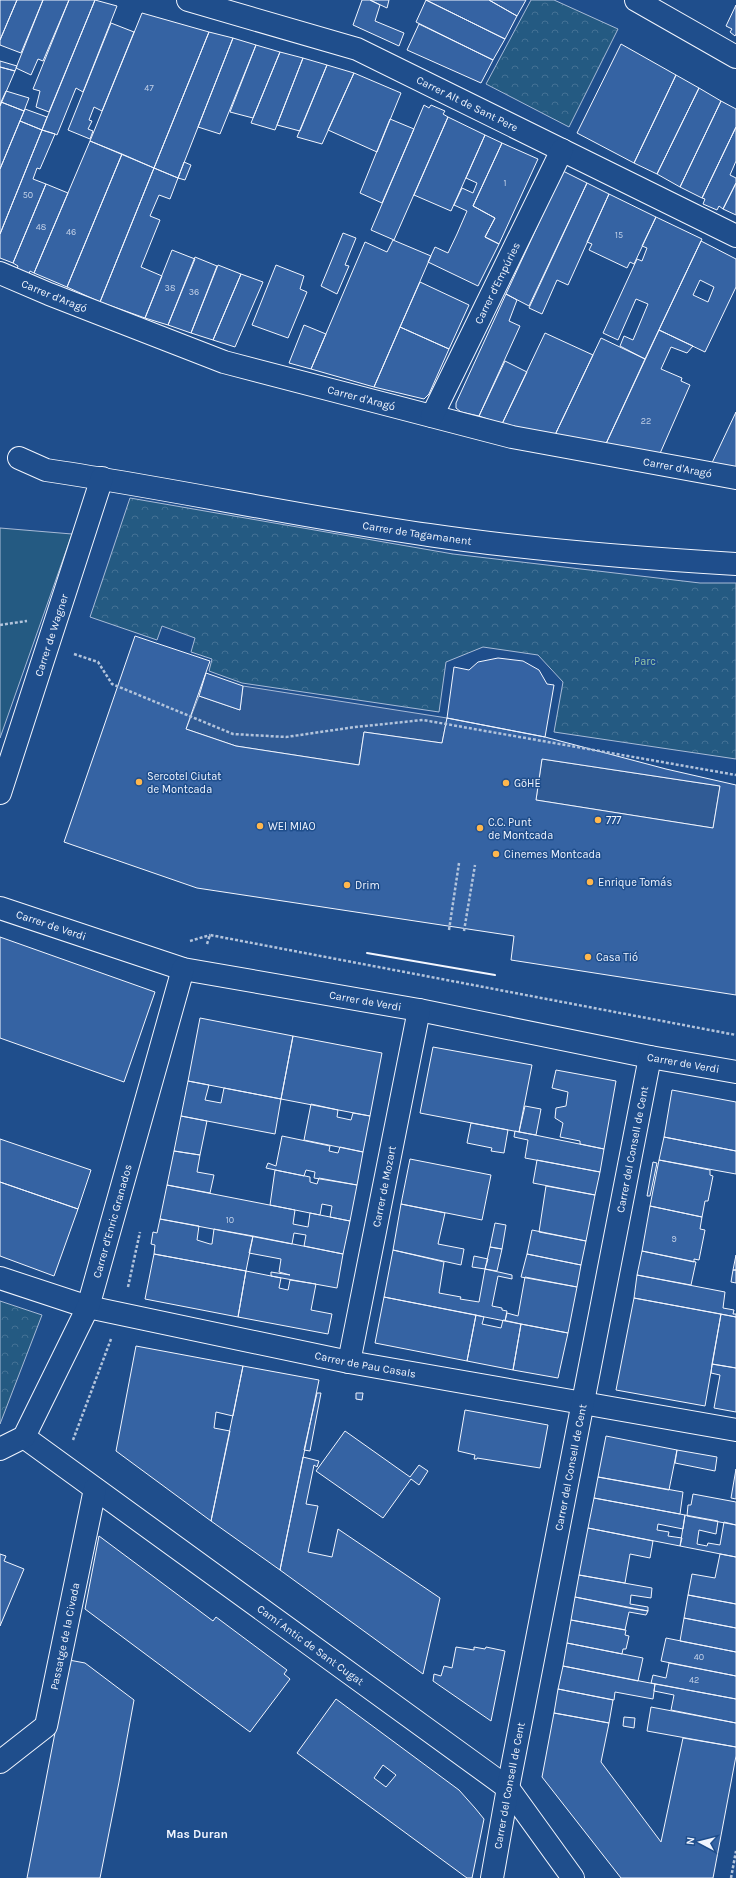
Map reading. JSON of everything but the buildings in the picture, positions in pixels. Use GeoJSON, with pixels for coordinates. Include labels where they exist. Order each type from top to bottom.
{"type":"FeatureCollection","features":[{"type":"Feature","properties":{"kind":"street","name":"Carrer Alt de Sant Pere"},"geometry":{"type":"LineString","coordinates":[[188,0],[357,48],[736,236]]}},
{"type":"Feature","properties":{"kind":"street"},"geometry":{"type":"LineString","coordinates":[[636,0],[736,57]]}},
{"type":"Feature","properties":{"kind":"street","name":"Carrer d'Empúries"},"geometry":{"type":"LineString","coordinates":[[432,416],[562,150]]}},
{"type":"Feature","properties":{"kind":"street","name":"Carrer d'Aragó"},"geometry":{"type":"LineString","coordinates":[[0,273],[49,294],[224,362],[512,437],[736,478]]}},
{"type":"Feature","properties":{"kind":"street","name":"Carrer de Tagamanent"},"geometry":{"type":"LineString","coordinates":[[19,458],[46,470],[102,478],[473,542],[657,559],[736,564]]}},
{"type":"Feature","properties":{"kind":"street","name":"Carrer de Wagner"},"geometry":{"type":"LineString","coordinates":[[0,793],[102,478]]}},
{"type":"Feature","properties":{"kind":"street","name":"Carrer de Verdi"},"geometry":{"type":"LineString","coordinates":[[0,908],[191,971],[419,1010],[650,1057],[736,1072]]}},
{"type":"Feature","properties":{"kind":"street","name":"Carrer d'Enric Granados"},"geometry":{"type":"LineString","coordinates":[[24,1437],[88,1308],[191,971]]}},
{"type":"Feature","properties":{"kind":"street","name":"Carrer de Mozart"},"geometry":{"type":"LineString","coordinates":[[349,1362],[419,1010]]}},
{"type":"Feature","properties":{"kind":"street","name":"Carrer del Consell de Cent"},"geometry":{"type":"LineString","coordinates":[[492,1878],[508,1788],[650,1057]]}},
{"type":"Feature","properties":{"kind":"street","name":"Carrer de Pau Casals"},"geometry":{"type":"LineString","coordinates":[[0,1278],[88,1308],[349,1362],[736,1430]]}},
{"type":"Feature","properties":{"kind":"street"},"geometry":{"type":"LineString","coordinates":[[0,1449],[24,1437]]}},
{"type":"Feature","properties":{"kind":"street","name":"Camí Antic de Sant Cugat"},"geometry":{"type":"LineString","coordinates":[[24,1437],[508,1788],[572,1878]]}},
{"type":"Feature","properties":{"kind":"street","name":"Passatge de la Civada"},"geometry":{"type":"LineString","coordinates":[[0,1762],[46,1726],[95,1489]]}},
{"type":"Feature","properties":{"kind":"path"},"geometry":{"type":"LineString","coordinates":[[71,653],[98,662],[112,684],[233,734],[286,737],[355,727],[423,720],[736,775]]}},
{"type":"Feature","properties":{"kind":"path"},"geometry":{"type":"LineString","coordinates":[[449,930],[459,863]]}},
{"type":"Feature","properties":{"kind":"path"},"geometry":{"type":"LineString","coordinates":[[464,931],[475,865]]}},
{"type":"Feature","properties":{"kind":"path"},"geometry":{"type":"LineString","coordinates":[[191,971],[210,935],[736,1035]]}},
{"type":"Feature","properties":{"kind":"path"},"geometry":{"type":"LineString","coordinates":[[126,1294],[142,1225]]}},
{"type":"Feature","properties":{"kind":"path"},"geometry":{"type":"LineString","coordinates":[[64,1466],[113,1332]]}},
{"type":"Feature","properties":{"kind":"path"},"geometry":{"type":"LineString","coordinates":[[731,1878],[736,1851]]}},
{"type":"Feature","properties":{"kind":"green space"},"geometry":{"type":"Polygon","coordinates":[[[531,0],[554,0],[618,29],[569,127],[486,84],[531,0]]]}},
{"type":"Feature","properties":{"kind":"green space","name":"Parc"},"geometry":{"type":"Polygon","coordinates":[[[130,498],[453,554],[700,583],[736,583],[736,759],[554,732],[563,682],[538,655],[483,647],[446,662],[439,712],[242,683],[209,671],[212,659],[191,652],[195,638],[162,626],[157,640],[90,617],[130,498]]]}},
{"type":"Feature","properties":{"kind":"green space"},"geometry":{"type":"Polygon","coordinates":[[[0,528],[72,534],[0,738],[0,528]]]}},
{"type":"Feature","properties":{"kind":"green space"},"geometry":{"type":"Polygon","coordinates":[[[0,1301],[42,1315],[0,1424],[0,1301]]]}},
{"type":"Feature","properties":{"kind":"shaded area"},"geometry":{"type":"Polygon","coordinates":[[[243,686],[447,718],[442,743],[364,732],[359,765],[236,746],[186,729],[199,696],[240,710],[243,686]]]}},
{"type":"Feature","properties":{"kind":"shaded area"},"geometry":{"type":"Polygon","coordinates":[[[542,759],[720,786],[713,828],[536,800],[542,759]]]}},
{"type":"Feature","properties":{"kind":"wall"},"geometry":{"type":"LineString","coordinates":[[367,953],[495,975]]}},
{"type":"Feature","properties":{"kind":"place","name":"Sercotel Ciutat de Montcada"},"geometry":{"type":"Point","coordinates":[139,782]}},
{"type":"Feature","properties":{"kind":"place","name":"GöHE"},"geometry":{"type":"Point","coordinates":[506,783]}},
{"type":"Feature","properties":{"kind":"place","name":"777"},"geometry":{"type":"Point","coordinates":[598,820]}},
{"type":"Feature","properties":{"kind":"place","name":"WEI MIAO"},"geometry":{"type":"Point","coordinates":[260,826]}},
{"type":"Feature","properties":{"kind":"place","name":"C.C. Punt de Montcada"},"geometry":{"type":"Point","coordinates":[480,828]}},
{"type":"Feature","properties":{"kind":"place","name":"Cinemes Montcada"},"geometry":{"type":"Point","coordinates":[496,854]}},
{"type":"Feature","properties":{"kind":"place","name":"Enrique Tomás"},"geometry":{"type":"Point","coordinates":[590,882]}},
{"type":"Feature","properties":{"kind":"place","name":"Drim"},"geometry":{"type":"Point","coordinates":[347,885]}},
{"type":"Feature","properties":{"kind":"place","name":"Casa Tió"},"geometry":{"type":"Point","coordinates":[588,957]}},
{"type":"Feature","properties":{"kind":"district","name":"Mas Duran"},"geometry":{"type":"Point","coordinates":[197,1834]}}]}
